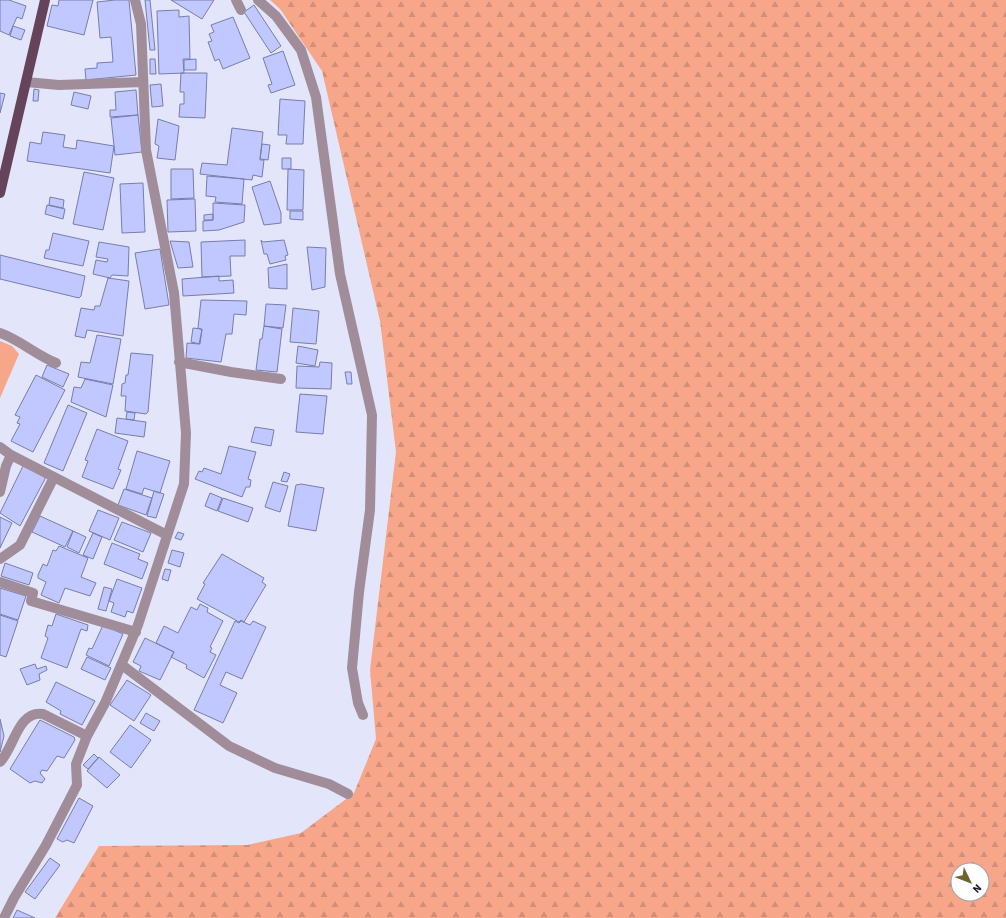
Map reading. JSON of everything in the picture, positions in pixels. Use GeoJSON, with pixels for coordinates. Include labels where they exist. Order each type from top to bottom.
{"type":"FeatureCollection","features":[{"type":"Feature","properties":{"kind":"main road"},"geometry":{"type":"LineString","coordinates":[[0,192],[45,0]]}},
{"type":"Feature","properties":{"kind":"street"},"geometry":{"type":"LineString","coordinates":[[4,918],[14,898],[46,846],[77,785],[76,764],[87,736],[105,703],[136,632],[184,484],[186,433],[174,293],[146,150],[141,24],[135,0]]}},
{"type":"Feature","properties":{"kind":"street"},"geometry":{"type":"LineString","coordinates":[[236,0],[241,10]]}},
{"type":"Feature","properties":{"kind":"street"},"geometry":{"type":"LineString","coordinates":[[258,0],[276,16],[302,50],[316,97],[340,274],[372,414],[370,510],[359,592],[352,668],[358,703],[363,715]]}},
{"type":"Feature","properties":{"kind":"street"},"geometry":{"type":"LineString","coordinates":[[26,82],[59,85],[143,82]]}},
{"type":"Feature","properties":{"kind":"street"},"geometry":{"type":"LineString","coordinates":[[0,333],[8,336],[41,358],[56,363]]}},
{"type":"Feature","properties":{"kind":"street"},"geometry":{"type":"LineString","coordinates":[[179,362],[231,372],[281,379]]}},
{"type":"Feature","properties":{"kind":"street"},"geometry":{"type":"LineString","coordinates":[[0,447],[11,455],[167,535]]}},
{"type":"Feature","properties":{"kind":"street"},"geometry":{"type":"LineString","coordinates":[[0,492],[6,466],[11,455]]}},
{"type":"Feature","properties":{"kind":"street"},"geometry":{"type":"LineString","coordinates":[[0,559],[20,545],[54,476]]}},
{"type":"Feature","properties":{"kind":"street"},"geometry":{"type":"LineString","coordinates":[[0,582],[33,593],[31,601],[136,632]]}},
{"type":"Feature","properties":{"kind":"street"},"geometry":{"type":"LineString","coordinates":[[122,665],[229,746],[276,768],[329,784],[348,794]]}},
{"type":"Feature","properties":{"kind":"street"},"geometry":{"type":"LineString","coordinates":[[0,762],[12,745],[19,728],[31,715],[38,713],[43,714],[87,736]]}},
{"type":"Feature","properties":{"kind":"green space"},"geometry":{"type":"Polygon","coordinates":[[[270,0],[1006,0],[1006,918],[55,918],[99,846],[247,845],[301,833],[354,793],[376,739],[370,670],[396,452],[380,321],[322,71],[280,9],[270,0]]]}},
{"type":"Feature","properties":{"kind":"green space"},"geometry":{"type":"Polygon","coordinates":[[[0,341],[12,346],[19,354],[0,398],[0,341]]]}},
{"type":"Feature","properties":{"kind":"building"},"geometry":{"type":"Polygon","coordinates":[[[0,0],[9,0],[26,6],[22,19],[17,17],[9,35],[0,31],[0,0]]]}},
{"type":"Feature","properties":{"kind":"building"},"geometry":{"type":"Polygon","coordinates":[[[59,0],[93,0],[84,35],[47,26],[52,5],[58,6],[59,0]]]}},
{"type":"Feature","properties":{"kind":"building"},"geometry":{"type":"Polygon","coordinates":[[[129,0],[136,75],[86,80],[85,69],[97,68],[97,63],[113,62],[111,37],[100,38],[97,2],[129,0]]]}},
{"type":"Feature","properties":{"kind":"building"},"geometry":{"type":"Polygon","coordinates":[[[145,0],[150,0],[155,50],[150,50],[145,0]]]}},
{"type":"Feature","properties":{"kind":"building"},"geometry":{"type":"Polygon","coordinates":[[[171,0],[214,0],[202,19],[171,0]]]}},
{"type":"Feature","properties":{"kind":"building"},"geometry":{"type":"Polygon","coordinates":[[[254,5],[281,46],[271,53],[244,12],[254,5]]]}},
{"type":"Feature","properties":{"kind":"building"},"geometry":{"type":"Polygon","coordinates":[[[179,10],[179,17],[189,16],[190,59],[183,59],[184,73],[159,74],[157,11],[179,10]]]}},
{"type":"Feature","properties":{"kind":"building"},"geometry":{"type":"Polygon","coordinates":[[[233,17],[250,58],[223,69],[219,59],[215,61],[208,42],[212,41],[209,34],[214,32],[211,25],[233,17]]]}},
{"type":"Feature","properties":{"kind":"building"},"geometry":{"type":"Polygon","coordinates":[[[13,26],[25,30],[21,40],[10,36],[13,26]]]}},
{"type":"Feature","properties":{"kind":"building"},"geometry":{"type":"Polygon","coordinates":[[[283,51],[295,85],[271,93],[268,85],[272,84],[263,58],[283,51]]]}},
{"type":"Feature","properties":{"kind":"building"},"geometry":{"type":"Polygon","coordinates":[[[150,59],[155,59],[156,74],[150,74],[150,59]]]}},
{"type":"Feature","properties":{"kind":"building"},"geometry":{"type":"Polygon","coordinates":[[[196,59],[196,70],[184,70],[184,60],[196,59]]]}},
{"type":"Feature","properties":{"kind":"building"},"geometry":{"type":"Polygon","coordinates":[[[181,73],[207,73],[205,118],[179,117],[180,104],[184,104],[184,92],[180,92],[181,73]]]}},
{"type":"Feature","properties":{"kind":"building"},"geometry":{"type":"Polygon","coordinates":[[[161,84],[163,106],[152,107],[150,85],[161,84]]]}},
{"type":"Feature","properties":{"kind":"building"},"geometry":{"type":"Polygon","coordinates":[[[34,89],[39,90],[38,101],[33,101],[34,89]]]}},
{"type":"Feature","properties":{"kind":"building"},"geometry":{"type":"Polygon","coordinates":[[[136,90],[138,115],[110,117],[110,110],[116,110],[115,92],[136,90]]]}},
{"type":"Feature","properties":{"kind":"building"},"geometry":{"type":"Polygon","coordinates":[[[74,92],[91,96],[88,109],[71,105],[74,92]]]}},
{"type":"Feature","properties":{"kind":"building"},"geometry":{"type":"Polygon","coordinates":[[[0,93],[5,94],[0,113],[0,93]]]}},
{"type":"Feature","properties":{"kind":"building"},"geometry":{"type":"Polygon","coordinates":[[[280,99],[305,101],[303,144],[286,144],[287,135],[278,135],[280,99]]]}},
{"type":"Feature","properties":{"kind":"building"},"geometry":{"type":"Polygon","coordinates":[[[138,115],[142,152],[115,155],[111,118],[138,115]]]}},
{"type":"Feature","properties":{"kind":"building"},"geometry":{"type":"Polygon","coordinates":[[[158,119],[179,126],[175,160],[157,158],[159,146],[155,144],[158,119]]]}},
{"type":"Feature","properties":{"kind":"building"},"geometry":{"type":"Polygon","coordinates":[[[232,128],[263,132],[260,160],[264,160],[262,177],[253,175],[252,180],[200,174],[202,163],[227,165],[232,128]]]}},
{"type":"Feature","properties":{"kind":"building"},"geometry":{"type":"Polygon","coordinates":[[[43,132],[65,135],[63,147],[76,149],[77,140],[114,146],[110,173],[27,161],[30,142],[41,144],[43,132]]]}},
{"type":"Feature","properties":{"kind":"building"},"geometry":{"type":"Polygon","coordinates":[[[262,144],[270,145],[268,160],[260,159],[262,144]]]}},
{"type":"Feature","properties":{"kind":"building"},"geometry":{"type":"Polygon","coordinates":[[[282,158],[291,158],[291,169],[282,169],[282,158]]]}},
{"type":"Feature","properties":{"kind":"building"},"geometry":{"type":"Polygon","coordinates":[[[171,169],[193,169],[194,198],[171,199],[171,169]]]}},
{"type":"Feature","properties":{"kind":"building"},"geometry":{"type":"Polygon","coordinates":[[[288,169],[304,170],[303,210],[287,210],[288,169]]]}},
{"type":"Feature","properties":{"kind":"building"},"geometry":{"type":"Polygon","coordinates":[[[84,172],[114,178],[103,230],[73,224],[84,172]]]}},
{"type":"Feature","properties":{"kind":"building"},"geometry":{"type":"Polygon","coordinates":[[[207,176],[244,179],[242,204],[215,202],[216,197],[206,196],[207,176]]]}},
{"type":"Feature","properties":{"kind":"building"},"geometry":{"type":"Polygon","coordinates":[[[270,181],[281,213],[281,223],[264,225],[252,187],[270,181]]]}},
{"type":"Feature","properties":{"kind":"building"},"geometry":{"type":"Polygon","coordinates":[[[143,183],[145,232],[122,233],[120,184],[143,183]]]}},
{"type":"Feature","properties":{"kind":"building"},"geometry":{"type":"Polygon","coordinates":[[[50,197],[64,200],[63,208],[49,205],[50,197]]]}},
{"type":"Feature","properties":{"kind":"building"},"geometry":{"type":"Polygon","coordinates":[[[195,199],[196,231],[168,232],[167,200],[195,199]]]}},
{"type":"Feature","properties":{"kind":"building"},"geometry":{"type":"Polygon","coordinates":[[[213,203],[245,205],[244,222],[219,230],[203,231],[203,221],[213,220],[213,203]]]}},
{"type":"Feature","properties":{"kind":"building"},"geometry":{"type":"Polygon","coordinates":[[[47,205],[65,209],[63,219],[45,214],[47,205]]]}},
{"type":"Feature","properties":{"kind":"building"},"geometry":{"type":"Polygon","coordinates":[[[290,211],[303,211],[303,220],[290,219],[290,211]]]}},
{"type":"Feature","properties":{"kind":"building"},"geometry":{"type":"Polygon","coordinates":[[[213,214],[213,220],[204,220],[204,215],[213,214]]]}},
{"type":"Feature","properties":{"kind":"building"},"geometry":{"type":"Polygon","coordinates":[[[53,233],[89,241],[83,266],[44,258],[46,250],[49,250],[53,233]]]}},
{"type":"Feature","properties":{"kind":"building"},"geometry":{"type":"Polygon","coordinates":[[[245,240],[245,256],[230,256],[231,276],[202,277],[201,242],[245,240]]]}},
{"type":"Feature","properties":{"kind":"building"},"geometry":{"type":"Polygon","coordinates":[[[261,240],[263,242],[284,240],[288,255],[285,256],[286,260],[270,264],[267,254],[264,254],[261,240]]]}},
{"type":"Feature","properties":{"kind":"building"},"geometry":{"type":"Polygon","coordinates":[[[170,241],[189,242],[193,267],[178,268],[170,241]]]}},
{"type":"Feature","properties":{"kind":"building"},"geometry":{"type":"Polygon","coordinates":[[[99,242],[129,247],[128,276],[112,275],[110,278],[93,274],[96,260],[107,262],[108,259],[96,257],[99,242]]]}},
{"type":"Feature","properties":{"kind":"building"},"geometry":{"type":"Polygon","coordinates":[[[307,247],[326,248],[325,287],[312,290],[307,247]]]}},
{"type":"Feature","properties":{"kind":"building"},"geometry":{"type":"Polygon","coordinates":[[[160,249],[169,305],[145,309],[135,253],[160,249]]]}},
{"type":"Feature","properties":{"kind":"building"},"geometry":{"type":"Polygon","coordinates":[[[0,255],[85,276],[81,296],[79,298],[0,279],[0,255]]]}},
{"type":"Feature","properties":{"kind":"building"},"geometry":{"type":"Polygon","coordinates":[[[287,264],[287,289],[269,288],[268,268],[287,264]]]}},
{"type":"Feature","properties":{"kind":"building"},"geometry":{"type":"Polygon","coordinates":[[[219,276],[219,281],[233,280],[234,293],[183,296],[182,279],[219,276]]]}},
{"type":"Feature","properties":{"kind":"building"},"geometry":{"type":"Polygon","coordinates":[[[108,278],[129,281],[123,336],[87,330],[85,338],[75,336],[81,308],[94,310],[95,306],[100,306],[108,278]]]}},
{"type":"Feature","properties":{"kind":"building"},"geometry":{"type":"Polygon","coordinates":[[[201,300],[247,301],[246,315],[234,314],[232,334],[226,334],[221,362],[186,358],[187,343],[199,344],[202,330],[198,328],[201,300]]]}},
{"type":"Feature","properties":{"kind":"building"},"geometry":{"type":"Polygon","coordinates":[[[266,304],[286,305],[283,328],[264,326],[266,304]]]}},
{"type":"Feature","properties":{"kind":"building"},"geometry":{"type":"Polygon","coordinates":[[[293,308],[319,311],[316,344],[290,342],[293,308]]]}},
{"type":"Feature","properties":{"kind":"building"},"geometry":{"type":"Polygon","coordinates":[[[264,326],[282,329],[277,372],[256,370],[260,339],[262,339],[264,326]]]}},
{"type":"Feature","properties":{"kind":"building"},"geometry":{"type":"Polygon","coordinates":[[[193,328],[202,329],[200,344],[191,342],[193,328]]]}},
{"type":"Feature","properties":{"kind":"building"},"geometry":{"type":"Polygon","coordinates":[[[97,335],[121,339],[113,384],[78,377],[81,362],[90,363],[97,335]]]}},
{"type":"Feature","properties":{"kind":"building"},"geometry":{"type":"Polygon","coordinates":[[[298,346],[318,350],[315,366],[296,363],[298,346]]]}},
{"type":"Feature","properties":{"kind":"building"},"geometry":{"type":"Polygon","coordinates":[[[131,353],[153,355],[148,412],[146,414],[125,411],[126,396],[121,396],[122,384],[125,383],[126,375],[128,375],[131,353]]]}},
{"type":"Feature","properties":{"kind":"building"},"geometry":{"type":"Polygon","coordinates":[[[320,362],[332,363],[331,389],[296,388],[297,366],[319,367],[320,362]]]}},
{"type":"Feature","properties":{"kind":"building"},"geometry":{"type":"Polygon","coordinates":[[[47,365],[69,374],[63,387],[42,377],[47,365]]]}},
{"type":"Feature","properties":{"kind":"building"},"geometry":{"type":"Polygon","coordinates":[[[345,372],[351,372],[352,384],[347,384],[345,372]]]}},
{"type":"Feature","properties":{"kind":"building"},"geometry":{"type":"Polygon","coordinates":[[[36,375],[65,390],[33,452],[11,441],[20,424],[17,423],[20,417],[15,415],[36,375]]]}},
{"type":"Feature","properties":{"kind":"building"},"geometry":{"type":"Polygon","coordinates":[[[85,379],[113,385],[106,417],[71,402],[74,387],[81,388],[85,379]]]}},
{"type":"Feature","properties":{"kind":"building"},"geometry":{"type":"Polygon","coordinates":[[[300,394],[327,396],[323,434],[296,432],[300,394]]]}},
{"type":"Feature","properties":{"kind":"building"},"geometry":{"type":"Polygon","coordinates":[[[68,405],[87,413],[63,471],[44,463],[68,405]]]}},
{"type":"Feature","properties":{"kind":"building"},"geometry":{"type":"Polygon","coordinates":[[[127,412],[135,413],[134,420],[126,419],[127,412]]]}},
{"type":"Feature","properties":{"kind":"building"},"geometry":{"type":"Polygon","coordinates":[[[117,418],[146,422],[144,437],[115,433],[117,418]]]}},
{"type":"Feature","properties":{"kind":"building"},"geometry":{"type":"Polygon","coordinates":[[[255,427],[274,430],[271,446],[251,442],[255,427]]]}},
{"type":"Feature","properties":{"kind":"building"},"geometry":{"type":"Polygon","coordinates":[[[97,429],[128,441],[118,469],[121,470],[113,489],[82,477],[88,461],[85,460],[97,429]]]}},
{"type":"Feature","properties":{"kind":"building"},"geometry":{"type":"Polygon","coordinates":[[[229,446],[256,452],[248,479],[251,480],[250,487],[246,487],[242,497],[195,479],[199,471],[202,472],[204,468],[221,474],[229,446]]]}},
{"type":"Feature","properties":{"kind":"building"},"geometry":{"type":"Polygon","coordinates":[[[137,451],[170,461],[160,493],[144,488],[142,494],[126,489],[137,451]]]}},
{"type":"Feature","properties":{"kind":"building"},"geometry":{"type":"Polygon","coordinates":[[[23,466],[45,476],[45,479],[20,526],[0,513],[23,466]]]}},
{"type":"Feature","properties":{"kind":"building"},"geometry":{"type":"Polygon","coordinates":[[[284,472],[290,474],[287,482],[281,481],[284,472]]]}},
{"type":"Feature","properties":{"kind":"building"},"geometry":{"type":"Polygon","coordinates":[[[273,482],[288,486],[280,512],[265,507],[273,482]]]}},
{"type":"Feature","properties":{"kind":"building"},"geometry":{"type":"Polygon","coordinates":[[[301,484],[324,488],[316,531],[288,526],[296,485],[301,484]]]}},
{"type":"Feature","properties":{"kind":"building"},"geometry":{"type":"Polygon","coordinates":[[[124,489],[152,498],[146,515],[118,505],[124,489]]]}},
{"type":"Feature","properties":{"kind":"building"},"geometry":{"type":"Polygon","coordinates":[[[154,491],[164,494],[156,518],[147,516],[154,491]]]}},
{"type":"Feature","properties":{"kind":"building"},"geometry":{"type":"Polygon","coordinates":[[[210,493],[222,498],[217,511],[205,506],[210,493]]]}},
{"type":"Feature","properties":{"kind":"building"},"geometry":{"type":"Polygon","coordinates":[[[223,498],[253,508],[248,522],[218,511],[223,498]]]}},
{"type":"Feature","properties":{"kind":"building"},"geometry":{"type":"Polygon","coordinates":[[[98,510],[119,518],[110,540],[89,531],[98,510]]]}},
{"type":"Feature","properties":{"kind":"building"},"geometry":{"type":"Polygon","coordinates":[[[40,516],[73,531],[65,547],[32,532],[40,516]]]}},
{"type":"Feature","properties":{"kind":"building"},"geometry":{"type":"Polygon","coordinates":[[[0,517],[12,523],[0,548],[0,517]]]}},
{"type":"Feature","properties":{"kind":"building"},"geometry":{"type":"Polygon","coordinates":[[[122,522],[151,533],[143,552],[114,540],[122,522]]]}},
{"type":"Feature","properties":{"kind":"building"},"geometry":{"type":"Polygon","coordinates":[[[73,531],[86,537],[79,553],[67,547],[73,531]]]}},
{"type":"Feature","properties":{"kind":"building"},"geometry":{"type":"Polygon","coordinates":[[[178,532],[184,534],[181,540],[175,538],[178,532]]]}},
{"type":"Feature","properties":{"kind":"building"},"geometry":{"type":"Polygon","coordinates":[[[93,533],[102,537],[93,559],[83,555],[93,533]]]}},
{"type":"Feature","properties":{"kind":"building"},"geometry":{"type":"Polygon","coordinates":[[[112,543],[140,554],[138,559],[148,563],[142,579],[104,564],[112,543]]]}},
{"type":"Feature","properties":{"kind":"building"},"geometry":{"type":"Polygon","coordinates":[[[59,546],[88,558],[81,577],[96,583],[90,596],[65,588],[59,603],[41,595],[46,582],[38,578],[38,575],[43,564],[47,566],[53,550],[56,551],[59,546]]]}},
{"type":"Feature","properties":{"kind":"building"},"geometry":{"type":"Polygon","coordinates":[[[172,550],[184,553],[180,567],[168,563],[172,550]]]}},
{"type":"Feature","properties":{"kind":"building"},"geometry":{"type":"Polygon","coordinates":[[[222,554],[264,578],[262,582],[266,585],[244,622],[241,620],[239,622],[197,599],[205,584],[203,583],[222,554]]]}},
{"type":"Feature","properties":{"kind":"building"},"geometry":{"type":"Polygon","coordinates":[[[5,563],[33,573],[29,585],[1,576],[5,563]]]}},
{"type":"Feature","properties":{"kind":"building"},"geometry":{"type":"Polygon","coordinates":[[[165,569],[171,570],[168,581],[162,579],[165,569]]]}},
{"type":"Feature","properties":{"kind":"building"},"geometry":{"type":"Polygon","coordinates":[[[117,579],[142,588],[133,613],[127,611],[125,617],[111,612],[114,603],[109,601],[117,579]]]}},
{"type":"Feature","properties":{"kind":"building"},"geometry":{"type":"Polygon","coordinates":[[[104,587],[112,589],[106,611],[98,609],[104,587]]]}},
{"type":"Feature","properties":{"kind":"building"},"geometry":{"type":"Polygon","coordinates":[[[0,588],[26,596],[18,620],[0,614],[0,588]]]}},
{"type":"Feature","properties":{"kind":"building"},"geometry":{"type":"Polygon","coordinates":[[[200,604],[208,608],[207,612],[223,621],[210,647],[212,648],[210,652],[216,655],[204,678],[186,668],[187,665],[171,657],[174,652],[156,643],[164,626],[178,633],[191,607],[197,610],[200,604]]]}},
{"type":"Feature","properties":{"kind":"building"},"geometry":{"type":"Polygon","coordinates":[[[56,614],[88,625],[87,631],[81,629],[67,668],[41,658],[48,638],[45,636],[48,625],[52,626],[56,614]]]}},
{"type":"Feature","properties":{"kind":"building"},"geometry":{"type":"Polygon","coordinates":[[[0,615],[18,621],[6,657],[0,655],[0,615]]]}},
{"type":"Feature","properties":{"kind":"building"},"geometry":{"type":"Polygon","coordinates":[[[235,621],[239,623],[241,621],[250,625],[253,621],[266,627],[242,679],[226,672],[220,685],[237,693],[223,723],[194,710],[235,621]]]}},
{"type":"Feature","properties":{"kind":"building"},"geometry":{"type":"Polygon","coordinates":[[[103,625],[123,634],[109,666],[86,655],[89,648],[92,649],[103,625]]]}},
{"type":"Feature","properties":{"kind":"building"},"geometry":{"type":"Polygon","coordinates":[[[145,638],[174,652],[160,680],[139,671],[141,666],[133,662],[145,638]]]}},
{"type":"Feature","properties":{"kind":"building"},"geometry":{"type":"Polygon","coordinates":[[[87,657],[111,668],[105,680],[81,669],[87,657]]]}},
{"type":"Feature","properties":{"kind":"building"},"geometry":{"type":"Polygon","coordinates":[[[35,664],[37,669],[46,666],[47,670],[39,674],[40,680],[27,685],[20,669],[35,664]]]}},
{"type":"Feature","properties":{"kind":"building"},"geometry":{"type":"Polygon","coordinates":[[[127,680],[151,695],[134,721],[110,705],[127,680]]]}},
{"type":"Feature","properties":{"kind":"building"},"geometry":{"type":"Polygon","coordinates":[[[56,682],[95,701],[82,725],[60,714],[61,711],[46,702],[56,682]]]}},
{"type":"Feature","properties":{"kind":"building"},"geometry":{"type":"Polygon","coordinates":[[[146,713],[160,721],[154,731],[140,723],[146,713]]]}},
{"type":"Feature","properties":{"kind":"building"},"geometry":{"type":"Polygon","coordinates":[[[0,719],[4,736],[0,752],[0,719]]]}},
{"type":"Feature","properties":{"kind":"building"},"geometry":{"type":"Polygon","coordinates":[[[40,720],[74,737],[75,740],[64,758],[57,756],[47,771],[42,770],[40,773],[45,779],[42,783],[35,781],[30,783],[10,769],[40,720]]]}},
{"type":"Feature","properties":{"kind":"building"},"geometry":{"type":"Polygon","coordinates":[[[130,725],[151,740],[131,768],[110,752],[130,725]]]}},
{"type":"Feature","properties":{"kind":"building"},"geometry":{"type":"Polygon","coordinates":[[[94,754],[98,758],[88,769],[83,765],[94,754]]]}},
{"type":"Feature","properties":{"kind":"building"},"geometry":{"type":"Polygon","coordinates":[[[99,757],[120,775],[107,788],[87,771],[99,757]]]}},
{"type":"Feature","properties":{"kind":"building"},"geometry":{"type":"Polygon","coordinates":[[[79,798],[93,806],[74,843],[67,840],[63,842],[57,839],[79,798]]]}},
{"type":"Feature","properties":{"kind":"building"},"geometry":{"type":"Polygon","coordinates":[[[50,858],[60,865],[35,899],[25,892],[50,858]]]}},
{"type":"Feature","properties":{"kind":"building"},"geometry":{"type":"Polygon","coordinates":[[[17,910],[35,918],[13,918],[17,910]]]}}]}
